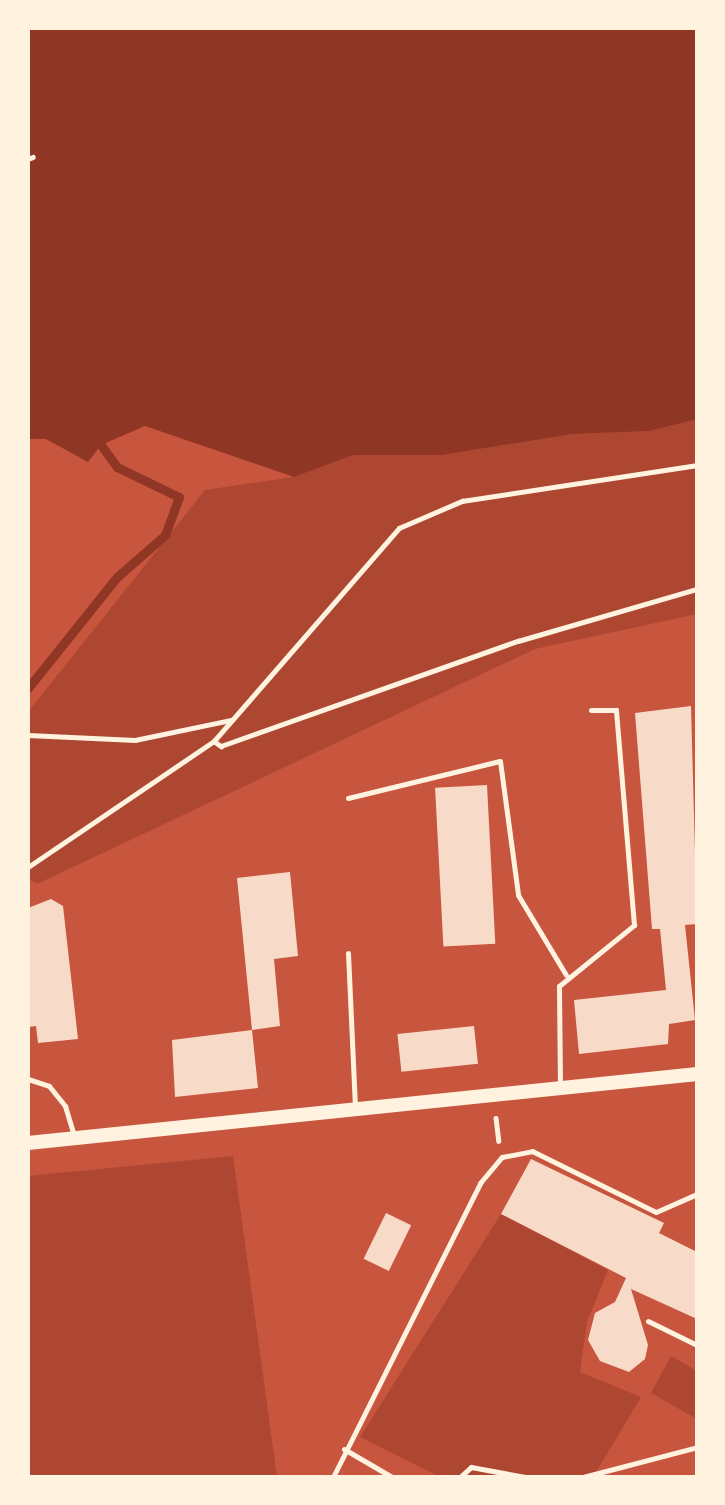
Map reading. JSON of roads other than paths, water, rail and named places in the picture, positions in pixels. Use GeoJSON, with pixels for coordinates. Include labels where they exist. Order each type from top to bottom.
{"type":"FeatureCollection","features":[{"type":"Feature","properties":{"kind":"main road"},"geometry":{"type":"LineString","coordinates":[[28,1143],[697,1074]]}},
{"type":"Feature","properties":{"kind":"lane"},"geometry":{"type":"LineString","coordinates":[[560,1088],[559,986],[566,975],[634,925],[616,710],[591,710]]}},
{"type":"Feature","properties":{"kind":"lane"},"geometry":{"type":"LineString","coordinates":[[348,798],[500,761],[518,895],[566,975]]}},
{"type":"Feature","properties":{"kind":"lane"},"geometry":{"type":"LineString","coordinates":[[348,953],[355,1108]]}},
{"type":"Feature","properties":{"kind":"lane"},"geometry":{"type":"LineString","coordinates":[[28,1079],[49,1086],[65,1105],[75,1138]]}},
{"type":"Feature","properties":{"kind":"lane"},"geometry":{"type":"LineString","coordinates":[[333,1477],[344,1449],[480,1183],[502,1157],[532,1151],[656,1212],[697,1194]]}},
{"type":"Feature","properties":{"kind":"lane"},"geometry":{"type":"LineString","coordinates":[[648,1321],[697,1345]]}},
{"type":"Feature","properties":{"kind":"lane"},"geometry":{"type":"LineString","coordinates":[[583,1477],[697,1447]]}},
{"type":"Feature","properties":{"kind":"lane"},"geometry":{"type":"LineString","coordinates":[[344,1449],[392,1477]]}},
{"type":"Feature","properties":{"kind":"lane"},"geometry":{"type":"LineString","coordinates":[[460,1477],[471,1467],[525,1477]]}},
{"type":"Feature","properties":{"kind":"waterway"},"geometry":{"type":"LineString","coordinates":[[28,688],[117,577],[165,535],[179,497],[117,467],[101,445]]}}]}
